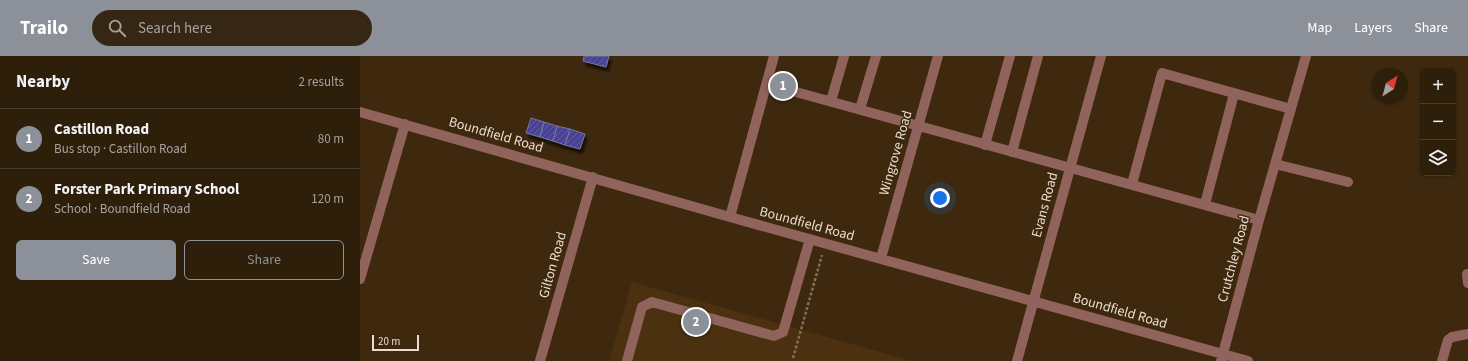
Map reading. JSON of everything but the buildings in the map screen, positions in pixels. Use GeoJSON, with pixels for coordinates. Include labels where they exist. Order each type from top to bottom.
{"type":"FeatureCollection","features":[{"type":"Feature","properties":{"kind":"street"},"geometry":{"type":"LineString","coordinates":[[730,217],[774,56]]}},
{"type":"Feature","properties":{"kind":"street"},"geometry":{"type":"LineString","coordinates":[[831,102],[844,56]]}},
{"type":"Feature","properties":{"kind":"street"},"geometry":{"type":"LineString","coordinates":[[860,109],[876,56]]}},
{"type":"Feature","properties":{"kind":"street","name":"Wingrove Road"},"geometry":{"type":"LineString","coordinates":[[881,258],[938,56]]}},
{"type":"Feature","properties":{"kind":"street"},"geometry":{"type":"LineString","coordinates":[[985,145],[1010,56]]}},
{"type":"Feature","properties":{"kind":"street"},"geometry":{"type":"LineString","coordinates":[[1012,152],[1038,56]]}},
{"type":"Feature","properties":{"kind":"street","name":"Evans Road"},"geometry":{"type":"LineString","coordinates":[[1017,361],[1101,56]]}},
{"type":"Feature","properties":{"kind":"street","name":"Crutchley Road"},"geometry":{"type":"LineString","coordinates":[[1222,357],[1258,220],[1276,164],[1306,56]]}},
{"type":"Feature","properties":{"kind":"street"},"geometry":{"type":"LineString","coordinates":[[1132,184],[1162,74],[1291,109]]}},
{"type":"Feature","properties":{"kind":"street"},"geometry":{"type":"LineString","coordinates":[[767,84],[860,109],[918,127],[1205,204],[1258,220]]}},
{"type":"Feature","properties":{"kind":"street"},"geometry":{"type":"LineString","coordinates":[[1205,204],[1234,94]]}},
{"type":"Feature","properties":{"kind":"street","name":"Boundfield Road"},"geometry":{"type":"LineString","coordinates":[[360,112],[730,217],[1034,301],[1222,357],[1248,361]]}},
{"type":"Feature","properties":{"kind":"street"},"geometry":{"type":"LineString","coordinates":[[360,279],[405,124]]}},
{"type":"Feature","properties":{"kind":"street"},"geometry":{"type":"LineString","coordinates":[[1276,164],[1348,182]]}},
{"type":"Feature","properties":{"kind":"street","name":"Gilton Road"},"geometry":{"type":"LineString","coordinates":[[540,361],[593,177]]}},
{"type":"Feature","properties":{"kind":"street"},"geometry":{"type":"LineString","coordinates":[[627,361],[642,306],[652,302],[774,336],[783,332],[810,238]]}},
{"type":"Feature","properties":{"kind":"street"},"geometry":{"type":"LineString","coordinates":[[1442,361],[1448,340],[1452,337],[1468,334]]}},
{"type":"Feature","properties":{"kind":"path"},"geometry":{"type":"LineString","coordinates":[[793,358],[826,243]]}},
{"type":"Feature","properties":{"kind":"shaded area"},"geometry":{"type":"Polygon","coordinates":[[[632,282],[912,361],[609,361],[632,282]]]}},
{"type":"Feature","properties":{"kind":"place","name":"Castillon Road"},"geometry":{"type":"Point","coordinates":[783,86]}},
{"type":"Feature","properties":{"kind":"place","name":"Forster Park Primary School"},"geometry":{"type":"Point","coordinates":[696,322]}}]}
